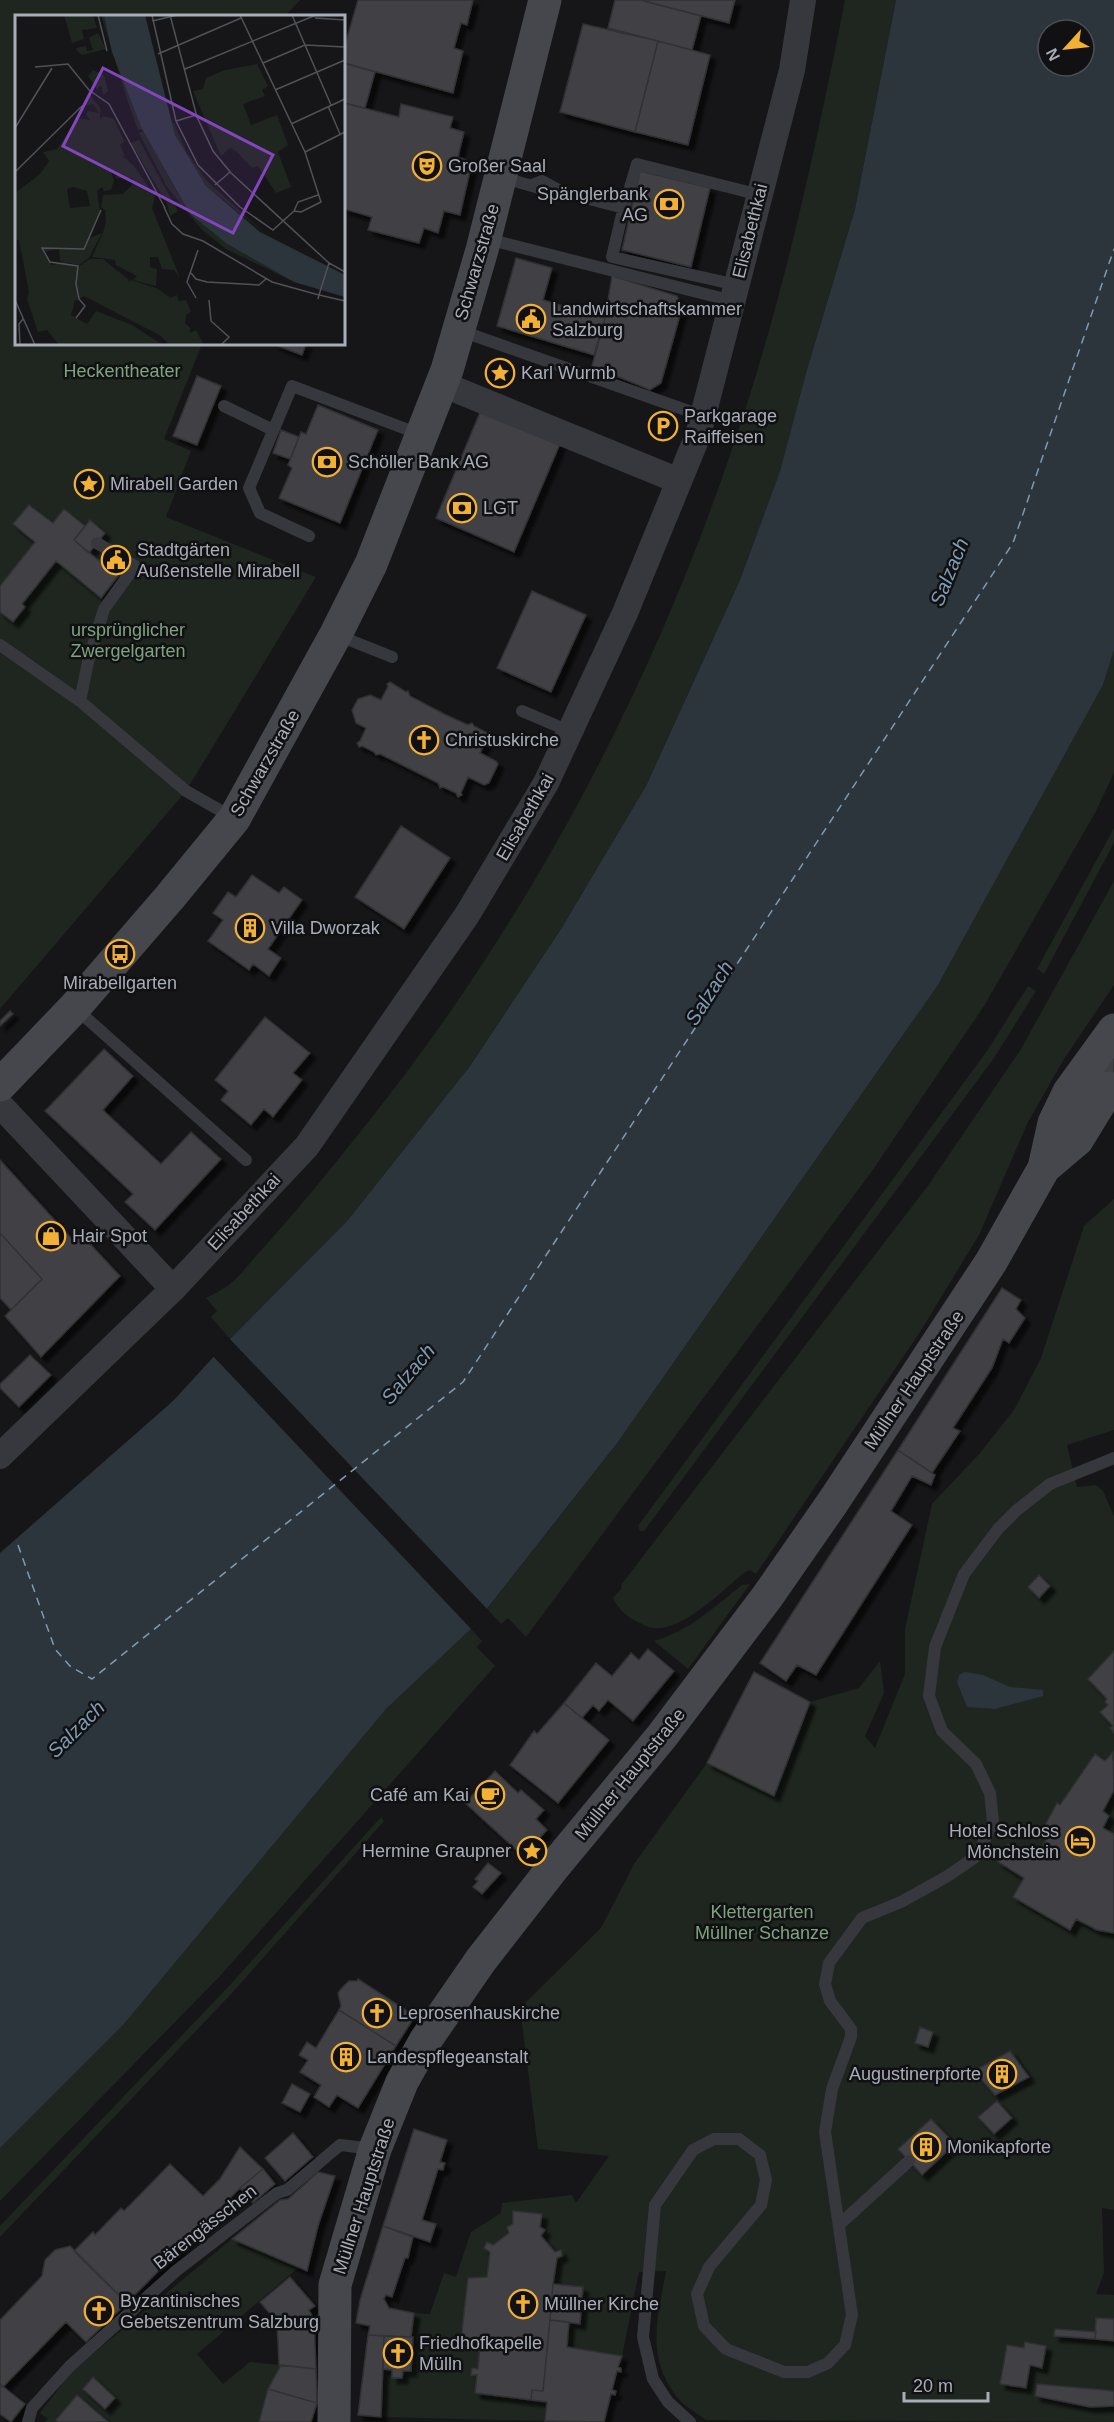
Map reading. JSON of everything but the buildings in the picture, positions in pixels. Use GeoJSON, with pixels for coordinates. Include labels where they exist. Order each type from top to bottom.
{"type":"FeatureCollection","features":[{"type":"Feature","properties":{"kind":"street","name":"Schwarzstraße"},"geometry":{"type":"LineString","coordinates":[[0,1085],[74,1008],[234,819],[336,634],[370,564],[442,384],[485,239],[545,0]]}},
{"type":"Feature","properties":{"kind":"street","name":"Elisabethkai"},"geometry":{"type":"LineString","coordinates":[[0,1456],[173,1289],[307,1146],[467,915],[546,783],[625,613],[698,435],[793,67],[803,0]]}},
{"type":"Feature","properties":{"kind":"street"},"geometry":{"type":"LineString","coordinates":[[442,384],[679,481]]}},
{"type":"Feature","properties":{"kind":"street","name":"Müllner Hauptstraße"},"geometry":{"type":"LineString","coordinates":[[334,2422],[335,2285],[375,2149],[402,2082],[425,2041],[481,1960],[662,1736],[767,1597],[944,1337],[992,1262],[1044,1168],[1054,1123],[1069,1092],[1114,1030]]}},
{"type":"Feature","properties":{"kind":"street","name":"Müllner Hauptstraße"},"geometry":{"type":"LineString","coordinates":[[1044,1168],[1077,1140],[1109,1088]]}},
{"type":"Feature","properties":{"kind":"street"},"geometry":{"type":"LineString","coordinates":[[0,1105],[173,1289]]}},
{"type":"Feature","properties":{"kind":"lane"},"geometry":{"type":"LineString","coordinates":[[735,293],[612,256],[624,206],[637,164],[760,195]]}},
{"type":"Feature","properties":{"kind":"lane"},"geometry":{"type":"LineString","coordinates":[[501,177],[532,185],[542,181],[562,192],[624,208],[624,206]]}},
{"type":"Feature","properties":{"kind":"lane"},"geometry":{"type":"LineString","coordinates":[[485,239],[735,293]]}},
{"type":"Feature","properties":{"kind":"lane"},"geometry":{"type":"LineString","coordinates":[[459,330],[703,416]]}},
{"type":"Feature","properties":{"kind":"lane"},"geometry":{"type":"LineString","coordinates":[[309,536],[260,513],[249,488],[292,386],[423,435]]}},
{"type":"Feature","properties":{"kind":"lane"},"geometry":{"type":"LineString","coordinates":[[224,406],[273,430]]}},
{"type":"Feature","properties":{"kind":"lane"},"geometry":{"type":"LineString","coordinates":[[80,701],[88,662],[104,609],[135,566],[97,543]]}},
{"type":"Feature","properties":{"kind":"lane"},"geometry":{"type":"LineString","coordinates":[[336,634],[392,657]]}},
{"type":"Feature","properties":{"kind":"lane"},"geometry":{"type":"LineString","coordinates":[[0,645],[80,701],[186,791],[234,819]]}},
{"type":"Feature","properties":{"kind":"lane"},"geometry":{"type":"LineString","coordinates":[[522,711],[569,731]]}},
{"type":"Feature","properties":{"kind":"lane"},"geometry":{"type":"LineString","coordinates":[[74,1008],[246,1160]]}},
{"type":"Feature","properties":{"kind":"lane"},"geometry":{"type":"LineString","coordinates":[[690,2422],[668,2402],[653,2379],[643,2337],[655,2205],[693,2150],[714,2139],[739,2139],[760,2156],[766,2180],[761,2205],[709,2267],[697,2294],[704,2326],[726,2349],[784,2372],[808,2372],[828,2362],[845,2345],[852,2315],[825,2132],[832,2089],[851,2037],[851,2029],[830,2001],[825,1984],[829,1963],[862,1918],[901,1902],[946,1877],[976,1856],[993,1822],[990,1793],[976,1764],[942,1731],[929,1696],[935,1647],[964,1574],[998,1529],[1017,1509],[1050,1484],[1114,1458]]}},
{"type":"Feature","properties":{"kind":"lane","name":"Bärengässchen"},"geometry":{"type":"LineString","coordinates":[[28,2422],[32,2408],[70,2366],[176,2271],[277,2193],[287,2190],[340,2145],[375,2149]]}},
{"type":"Feature","properties":{"kind":"lane"},"geometry":{"type":"LineString","coordinates":[[840,2224],[909,2161]]}},
{"type":"Feature","properties":{"kind":"green space","name":"Mirabell Garden"},"geometry":{"type":"Polygon","coordinates":[[[0,0],[300,0],[286,15],[15,15],[15,345],[202,345],[164,439],[191,451],[166,517],[316,577],[186,791],[0,1009],[0,0]]]}},
{"type":"Feature","properties":{"kind":"green space"},"geometry":{"type":"Polygon","coordinates":[[[845,0],[896,0],[855,209],[806,373],[780,471],[740,580],[646,786],[561,929],[470,1066],[348,1220],[230,1339],[211,1317],[217,1311],[206,1298],[236,1279],[314,1189],[420,1054],[475,975],[576,808],[620,722],[661,633],[698,543],[731,452],[766,341],[796,228],[845,0]]]}},
{"type":"Feature","properties":{"kind":"green space"},"geometry":{"type":"Polygon","coordinates":[[[1114,650],[1114,773],[1095,813],[984,1006],[872,1171],[526,1637],[508,1618],[501,1624],[487,1609],[618,1442],[938,985],[1103,685],[1114,650]]]}},
{"type":"Feature","properties":{"kind":"green space"},"geometry":{"type":"Polygon","coordinates":[[[1114,828],[1114,843],[1044,974],[1037,969],[1114,828]]]}},
{"type":"Feature","properties":{"kind":"green space"},"geometry":{"type":"Polygon","coordinates":[[[1114,881],[1114,985],[1064,1059],[1028,1122],[979,1235],[920,1332],[756,1574],[750,1570],[745,1572],[702,1608],[677,1623],[652,1628],[632,1619],[621,1610],[613,1598],[622,1588],[621,1585],[927,1187],[1021,1049],[1114,881]]]}},
{"type":"Feature","properties":{"kind":"green space"},"geometry":{"type":"Polygon","coordinates":[[[1028,986],[1036,991],[994,1058],[644,1531],[640,1531],[638,1526],[987,1051],[1028,986]]]}},
{"type":"Feature","properties":{"kind":"green space","name":"Klettergarten Müllner Schanze"},"geometry":{"type":"Polygon","coordinates":[[[1114,1199],[1114,1430],[1067,1445],[1077,1487],[1096,1485],[1103,1491],[1114,1516],[1114,1651],[1088,1679],[1107,1699],[1105,1702],[1108,1705],[1100,1712],[1113,1726],[1110,1728],[1114,1733],[1114,2210],[1102,2208],[1104,2273],[1096,2294],[1114,2295],[1114,2422],[706,2420],[677,2397],[667,2382],[661,2366],[656,2336],[666,2271],[639,2272],[622,2356],[567,2347],[569,2322],[580,2323],[583,2288],[553,2284],[557,2258],[562,2256],[561,2251],[555,2252],[541,2236],[544,2230],[540,2227],[542,2214],[514,2211],[513,2224],[507,2227],[509,2233],[491,2251],[487,2277],[468,2278],[461,2340],[480,2344],[478,2369],[472,2368],[472,2375],[477,2375],[475,2393],[547,2402],[545,2421],[381,2417],[383,2369],[392,2370],[393,2378],[402,2378],[403,2371],[411,2371],[414,2313],[430,2314],[444,2273],[456,2277],[471,2232],[501,2213],[502,2203],[572,2195],[576,2203],[609,2156],[538,2149],[520,2008],[601,1928],[634,1864],[707,1763],[774,1796],[810,1702],[859,1688],[880,1661],[884,1693],[865,1736],[875,1748],[905,1674],[905,1629],[932,1504],[980,1453],[1014,1410],[1041,1358],[1084,1226],[1114,1199]],[[1010,2051],[974,2071],[995,2095],[1028,2077],[1010,2051]]]}},
{"type":"Feature","properties":{"kind":"green space"},"geometry":{"type":"Polygon","coordinates":[[[750,1584],[688,1669],[654,1641],[690,1625],[742,1585],[750,1584]]]}},
{"type":"Feature","properties":{"kind":"green space"},"geometry":{"type":"Polygon","coordinates":[[[471,1629],[482,1641],[477,1647],[495,1666],[220,1976],[0,2201],[0,2148],[124,2024],[386,1709],[471,1629]]]}},
{"type":"Feature","properties":{"kind":"green space"},"geometry":{"type":"Polygon","coordinates":[[[381,1817],[384,1821],[233,1992],[0,2237],[0,2226],[229,1986],[381,1817]]]}},
{"type":"Feature","properties":{"kind":"green space"},"geometry":{"type":"Polygon","coordinates":[[[232,2239],[298,2268],[197,2354],[223,2384],[250,2362],[281,2365],[268,2389],[259,2422],[45,2422],[48,2419],[40,2413],[73,2370],[232,2239]]]}},
{"type":"Feature","properties":{"kind":"water","name":"Salzach"},"geometry":{"type":"Polygon","coordinates":[[[896,0],[1114,0],[1114,650],[1103,685],[938,985],[618,1442],[471,1629],[386,1709],[124,2024],[0,2148],[0,1553],[173,1401],[230,1339],[348,1220],[470,1066],[561,929],[646,786],[740,580],[780,471],[806,373],[855,209],[896,0]]]}},
{"type":"Feature","properties":{"kind":"water"},"geometry":{"type":"Polygon","coordinates":[[[965,1672],[983,1675],[1010,1687],[1043,1690],[1043,1696],[995,1709],[967,1707],[957,1682],[959,1675],[965,1672]]]}},
{"type":"Feature","properties":{"kind":"pier"},"geometry":{"type":"Polygon","coordinates":[[[228,1337],[489,1611],[473,1631],[212,1355],[228,1337]]]}},
{"type":"Feature","properties":{"kind":"ferry route"},"geometry":{"type":"LineString","coordinates":[[18,1545],[55,1649],[70,1666],[92,1679],[463,1382],[1013,543],[1114,249]]}},
{"type":"Feature","properties":{"kind":"place","name":"Großer Saal"},"geometry":{"type":"Point","coordinates":[427,166]}},
{"type":"Feature","properties":{"kind":"place","name":"Spänglerbank AG"},"geometry":{"type":"Point","coordinates":[669,204]}},
{"type":"Feature","properties":{"kind":"place","name":"Landwirtschaftskammer Salzburg"},"geometry":{"type":"Point","coordinates":[531,319]}},
{"type":"Feature","properties":{"kind":"place","name":"Karl Wurmb"},"geometry":{"type":"Point","coordinates":[500,373]}},
{"type":"Feature","properties":{"kind":"place","name":"Parkgarage Raiffeisen"},"geometry":{"type":"Point","coordinates":[663,426]}},
{"type":"Feature","properties":{"kind":"place","name":"Schöller Bank AG"},"geometry":{"type":"Point","coordinates":[327,462]}},
{"type":"Feature","properties":{"kind":"place","name":"Mirabell Garden"},"geometry":{"type":"Point","coordinates":[89,484]}},
{"type":"Feature","properties":{"kind":"place","name":"LGT"},"geometry":{"type":"Point","coordinates":[462,508]}},
{"type":"Feature","properties":{"kind":"place","name":"Stadtgärten Außenstelle Mirabell"},"geometry":{"type":"Point","coordinates":[116,560]}},
{"type":"Feature","properties":{"kind":"place","name":"Christuskirche"},"geometry":{"type":"Point","coordinates":[424,740]}},
{"type":"Feature","properties":{"kind":"place","name":"Villa Dworzak"},"geometry":{"type":"Point","coordinates":[250,928]}},
{"type":"Feature","properties":{"kind":"place","name":"Mirabellgarten"},"geometry":{"type":"Point","coordinates":[120,954]}},
{"type":"Feature","properties":{"kind":"place","name":"Hair Spot"},"geometry":{"type":"Point","coordinates":[51,1236]}},
{"type":"Feature","properties":{"kind":"place","name":"Café am Kai"},"geometry":{"type":"Point","coordinates":[490,1795]}},
{"type":"Feature","properties":{"kind":"place","name":"Hotel Schloss Mönchstein"},"geometry":{"type":"Point","coordinates":[1080,1841]}},
{"type":"Feature","properties":{"kind":"place","name":"Hermine Graupner"},"geometry":{"type":"Point","coordinates":[532,1851]}},
{"type":"Feature","properties":{"kind":"place","name":"Leprosenhauskirche"},"geometry":{"type":"Point","coordinates":[377,2013]}},
{"type":"Feature","properties":{"kind":"place","name":"Landespflegeanstalt"},"geometry":{"type":"Point","coordinates":[346,2057]}},
{"type":"Feature","properties":{"kind":"place","name":"Augustinerpforte"},"geometry":{"type":"Point","coordinates":[1002,2074]}},
{"type":"Feature","properties":{"kind":"place","name":"Monikapforte"},"geometry":{"type":"Point","coordinates":[926,2147]}},
{"type":"Feature","properties":{"kind":"place","name":"Müllner Kirche"},"geometry":{"type":"Point","coordinates":[523,2304]}},
{"type":"Feature","properties":{"kind":"place","name":"Byzantinisches Gebetszentrum Salzburg"},"geometry":{"type":"Point","coordinates":[99,2311]}},
{"type":"Feature","properties":{"kind":"place","name":"Friedhofkapelle Mülln"},"geometry":{"type":"Point","coordinates":[398,2353]}},
{"type":"Feature","properties":{"kind":"park label","name":"Heckentheater"},"geometry":{"type":"Point","coordinates":[122,371]}},
{"type":"Feature","properties":{"kind":"park label","name":"ursprünglicher Zwergelgarten"},"geometry":{"type":"Point","coordinates":[128,640]}}]}
